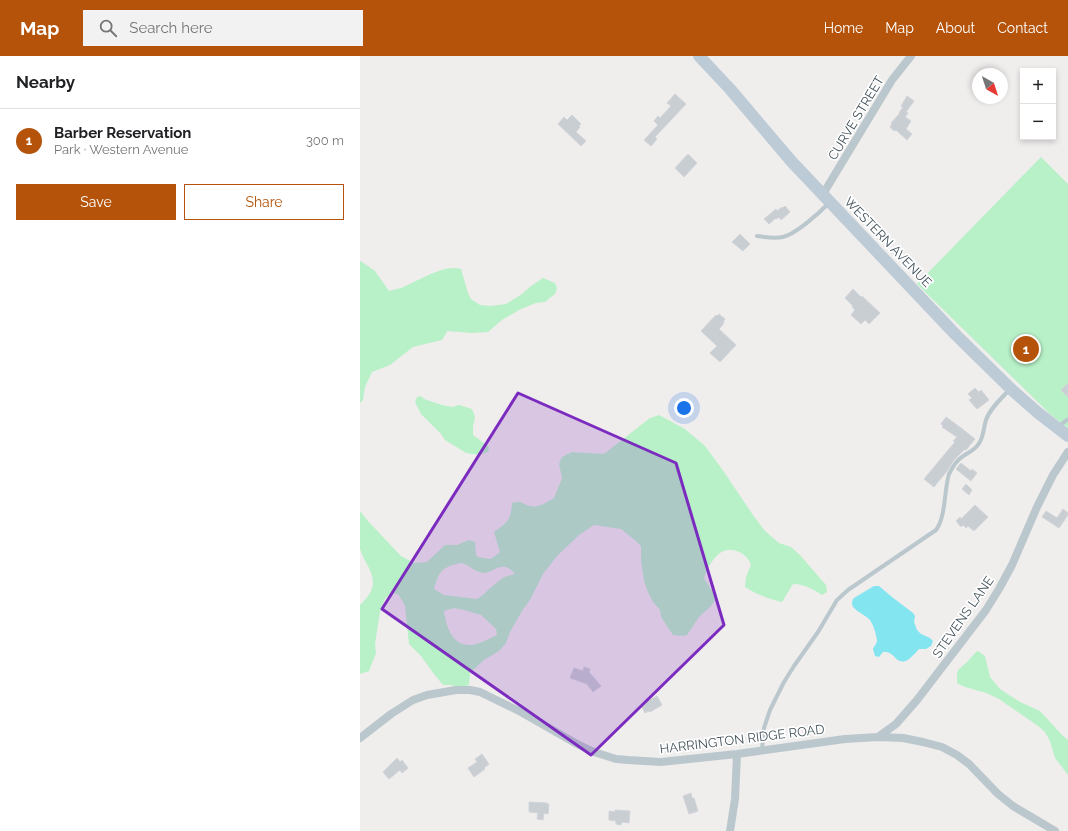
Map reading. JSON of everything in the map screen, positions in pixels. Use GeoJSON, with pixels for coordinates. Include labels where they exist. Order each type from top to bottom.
{"type":"FeatureCollection","features":[{"type":"Feature","properties":{"kind":"street","name":"WESTERN AVENUE"},"geometry":{"type":"LineString","coordinates":[[699,56],[730,89],[792,162],[956,334],[1011,389],[1037,412],[1068,436]]}},
{"type":"Feature","properties":{"kind":"street","name":"CURVE STREET"},"geometry":{"type":"LineString","coordinates":[[827,198],[892,80],[911,56]]}},
{"type":"Feature","properties":{"kind":"street","name":"STEVENS LANE"},"geometry":{"type":"LineString","coordinates":[[878,737],[896,724],[917,700],[986,610],[1012,565],[1036,507],[1053,475],[1068,452]]}},
{"type":"Feature","properties":{"kind":"street","name":"HARRINGTON RIDGE ROAD"},"geometry":{"type":"LineString","coordinates":[[360,738],[413,700],[439,692],[470,690],[480,692],[498,700],[577,744],[594,752],[616,759],[661,762],[737,754],[844,739],[878,737],[903,738],[942,747],[957,755],[969,764],[998,794],[1013,806],[1055,831]]}},
{"type":"Feature","properties":{"kind":"street"},"geometry":{"type":"LineString","coordinates":[[730,831],[735,799],[737,754]]}},
{"type":"Feature","properties":{"kind":"lane"},"geometry":{"type":"LineString","coordinates":[[757,236],[777,238],[784,237],[818,215],[827,198]]}},
{"type":"Feature","properties":{"kind":"lane"},"geometry":{"type":"LineString","coordinates":[[762,750],[764,728],[770,710],[794,666],[818,632],[837,600],[848,590],[936,530],[941,520],[950,473],[955,464],[962,457],[978,445],[982,438],[986,420],[992,410],[1011,389]]}},
{"type":"Feature","properties":{"kind":"lane"},"geometry":{"type":"LineString","coordinates":[[1057,427],[1068,419]]}},
{"type":"Feature","properties":{"kind":"highlighted area"},"geometry":{"type":"Polygon","coordinates":[[[518,393],[676,463],[724,625],[591,755],[382,609],[518,393]]]}},
{"type":"Feature","properties":{"kind":"green space"},"geometry":{"type":"Polygon","coordinates":[[[1041,157],[1068,184],[1068,428],[1050,414],[917,284],[1041,157]]]}},
{"type":"Feature","properties":{"kind":"green space"},"geometry":{"type":"Polygon","coordinates":[[[360,261],[375,271],[389,291],[401,288],[439,271],[454,268],[461,269],[471,299],[480,305],[491,306],[506,304],[543,278],[555,283],[557,288],[555,294],[545,302],[536,303],[521,309],[502,320],[488,332],[472,333],[447,331],[442,340],[413,347],[390,365],[372,372],[365,387],[363,400],[360,403],[360,261]]]}},
{"type":"Feature","properties":{"kind":"green space"},"geometry":{"type":"Polygon","coordinates":[[[421,396],[424,399],[442,405],[452,407],[459,405],[472,409],[475,417],[473,435],[489,447],[488,452],[479,455],[466,453],[445,440],[421,414],[415,402],[417,397],[421,396]]]}},
{"type":"Feature","properties":{"kind":"green space"},"geometry":{"type":"Polygon","coordinates":[[[659,415],[685,429],[705,446],[765,531],[779,543],[791,547],[800,555],[826,585],[827,592],[822,595],[808,587],[793,584],[782,602],[763,596],[745,587],[746,577],[751,565],[746,557],[734,550],[724,551],[717,555],[712,561],[704,578],[714,594],[715,600],[699,617],[687,635],[673,635],[661,617],[660,610],[653,602],[647,590],[641,561],[641,546],[621,529],[594,525],[579,535],[557,556],[543,574],[530,600],[510,632],[506,643],[499,651],[484,660],[470,673],[469,685],[462,688],[451,685],[443,685],[421,656],[409,644],[405,606],[399,595],[392,592],[385,599],[380,612],[375,644],[376,653],[369,671],[360,674],[360,605],[371,592],[373,583],[371,572],[360,549],[360,511],[401,556],[414,563],[427,562],[445,545],[457,545],[469,540],[475,542],[476,555],[478,557],[491,559],[500,552],[494,532],[508,520],[511,514],[512,503],[520,502],[530,506],[537,506],[554,498],[562,478],[559,464],[562,457],[572,452],[604,454],[650,418],[659,415]],[[461,563],[445,568],[440,574],[434,589],[444,595],[477,599],[504,577],[515,574],[507,567],[481,573],[461,563]],[[454,608],[444,611],[448,629],[459,642],[473,645],[497,634],[496,629],[481,615],[454,608]]]}},
{"type":"Feature","properties":{"kind":"green space"},"geometry":{"type":"Polygon","coordinates":[[[978,651],[985,656],[990,677],[1000,689],[1020,702],[1040,711],[1068,740],[1068,775],[1055,758],[1050,741],[1045,732],[1038,726],[999,699],[957,683],[958,670],[978,651]]]}},
{"type":"Feature","properties":{"kind":"water"},"geometry":{"type":"Polygon","coordinates":[[[874,586],[879,586],[913,613],[915,616],[914,622],[917,630],[933,641],[931,646],[926,649],[919,649],[905,661],[898,660],[887,652],[883,652],[879,657],[875,656],[873,649],[877,643],[877,640],[873,626],[869,619],[856,610],[852,605],[854,598],[874,586]]]}},
{"type":"Feature","properties":{"kind":"building"},"geometry":{"type":"Polygon","coordinates":[[[675,94],[686,104],[655,137],[657,139],[651,146],[644,140],[658,125],[654,121],[658,116],[660,118],[671,106],[667,103],[675,94]]]}},
{"type":"Feature","properties":{"kind":"building"},"geometry":{"type":"Polygon","coordinates":[[[907,96],[914,101],[906,112],[908,113],[905,117],[911,121],[906,129],[912,134],[907,140],[896,130],[894,131],[890,127],[892,124],[891,123],[900,113],[903,107],[901,106],[907,96]]]}},
{"type":"Feature","properties":{"kind":"building"},"geometry":{"type":"Polygon","coordinates":[[[572,115],[581,124],[576,132],[586,141],[581,146],[558,124],[564,117],[567,120],[572,115]]]}},
{"type":"Feature","properties":{"kind":"building"},"geometry":{"type":"Polygon","coordinates":[[[688,154],[697,163],[684,177],[675,168],[688,154]]]}},
{"type":"Feature","properties":{"kind":"building"},"geometry":{"type":"Polygon","coordinates":[[[785,206],[790,212],[781,220],[779,217],[777,219],[776,218],[769,224],[764,219],[776,209],[777,211],[785,206]]]}},
{"type":"Feature","properties":{"kind":"building"},"geometry":{"type":"Polygon","coordinates":[[[740,234],[750,244],[743,251],[732,242],[740,234]]]}},
{"type":"Feature","properties":{"kind":"building"},"geometry":{"type":"Polygon","coordinates":[[[853,289],[880,313],[869,324],[865,320],[861,324],[851,315],[855,310],[845,298],[853,289]]]}},
{"type":"Feature","properties":{"kind":"building"},"geometry":{"type":"Polygon","coordinates":[[[719,314],[725,319],[723,322],[724,323],[719,329],[736,345],[720,362],[710,353],[717,346],[701,331],[716,315],[717,316],[719,314]]]}},
{"type":"Feature","properties":{"kind":"building"},"geometry":{"type":"Polygon","coordinates":[[[1068,383],[1068,397],[1061,390],[1068,383]]]}},
{"type":"Feature","properties":{"kind":"building"},"geometry":{"type":"Polygon","coordinates":[[[975,388],[979,392],[981,390],[989,400],[977,409],[969,400],[972,398],[968,394],[975,388]]]}},
{"type":"Feature","properties":{"kind":"building"},"geometry":{"type":"Polygon","coordinates":[[[946,417],[975,439],[966,450],[964,450],[954,460],[934,487],[924,479],[955,442],[953,441],[957,437],[942,427],[943,426],[941,424],[946,417]]]}},
{"type":"Feature","properties":{"kind":"building"},"geometry":{"type":"Polygon","coordinates":[[[961,463],[971,471],[972,469],[977,473],[971,481],[956,469],[961,463]]]}},
{"type":"Feature","properties":{"kind":"building"},"geometry":{"type":"Polygon","coordinates":[[[966,484],[972,490],[969,495],[962,489],[966,484]]]}},
{"type":"Feature","properties":{"kind":"building"},"geometry":{"type":"Polygon","coordinates":[[[975,505],[988,517],[974,531],[968,526],[966,528],[963,525],[961,527],[956,521],[960,517],[961,519],[975,505]]]}},
{"type":"Feature","properties":{"kind":"building"},"geometry":{"type":"Polygon","coordinates":[[[1063,509],[1068,513],[1068,515],[1059,528],[1042,517],[1046,511],[1057,518],[1063,509]]]}},
{"type":"Feature","properties":{"kind":"building"},"geometry":{"type":"Polygon","coordinates":[[[584,667],[590,669],[589,672],[601,686],[593,692],[587,684],[570,678],[574,668],[583,671],[584,667]]]}},
{"type":"Feature","properties":{"kind":"building"},"geometry":{"type":"Polygon","coordinates":[[[657,696],[662,705],[650,712],[645,713],[642,707],[645,705],[644,703],[657,696]]]}},
{"type":"Feature","properties":{"kind":"building"},"geometry":{"type":"Polygon","coordinates":[[[482,754],[489,764],[474,777],[468,768],[477,762],[475,759],[482,754]]]}},
{"type":"Feature","properties":{"kind":"building"},"geometry":{"type":"Polygon","coordinates":[[[397,758],[400,762],[402,760],[408,768],[402,773],[400,770],[389,779],[383,772],[397,758]]]}},
{"type":"Feature","properties":{"kind":"building"},"geometry":{"type":"Polygon","coordinates":[[[691,793],[698,811],[689,814],[683,796],[691,793]]]}},
{"type":"Feature","properties":{"kind":"building"},"geometry":{"type":"Polygon","coordinates":[[[529,802],[549,804],[548,814],[544,813],[543,820],[537,819],[538,813],[529,812],[529,802]]]}},
{"type":"Feature","properties":{"kind":"building"},"geometry":{"type":"Polygon","coordinates":[[[615,810],[630,811],[629,823],[622,822],[621,825],[616,824],[616,821],[609,820],[609,811],[615,812],[615,810]]]}},
{"type":"Feature","properties":{"kind":"place","name":"Barber Reservation"},"geometry":{"type":"Point","coordinates":[1026,349]}}]}
